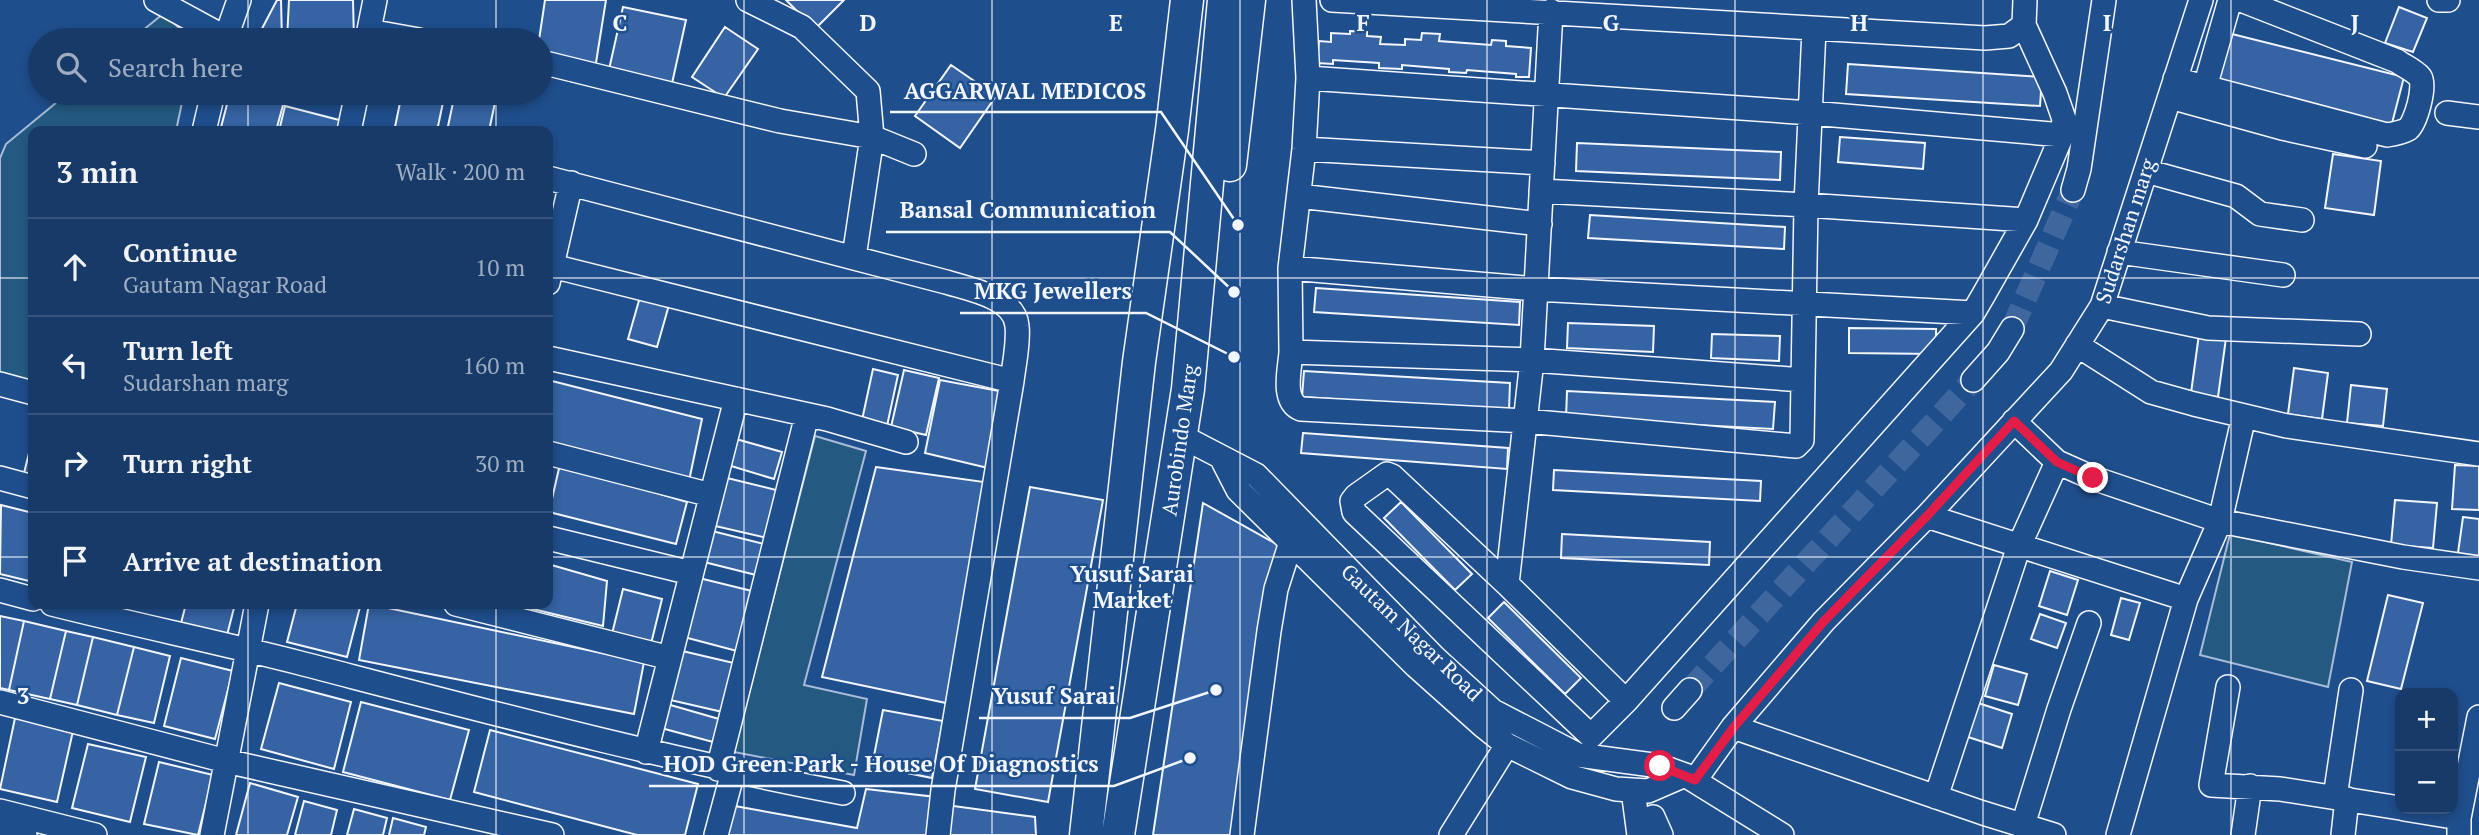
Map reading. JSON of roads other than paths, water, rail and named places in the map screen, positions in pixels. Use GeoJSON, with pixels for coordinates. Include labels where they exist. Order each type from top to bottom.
{"type":"FeatureCollection","features":[{"type":"Feature","properties":{"kind":"highway"},"geometry":{"type":"LineString","coordinates":[[1086,835],[1139,362],[1172,130],[1187,0]]}},
{"type":"Feature","properties":{"kind":"highway","name":"Aurobindo Marg"},"geometry":{"type":"LineString","coordinates":[[1118,835],[1190,369],[1224,0]]}},
{"type":"Feature","properties":{"kind":"highway"},"geometry":{"type":"LineString","coordinates":[[1190,369],[1213,321],[1249,0]]}},
{"type":"Feature","properties":{"kind":"street"},"geometry":{"type":"LineString","coordinates":[[156,0],[206,28]]}},
{"type":"Feature","properties":{"kind":"street"},"geometry":{"type":"LineString","coordinates":[[230,28],[239,0]]}},
{"type":"Feature","properties":{"kind":"street"},"geometry":{"type":"LineString","coordinates":[[370,28],[375,0]]}},
{"type":"Feature","properties":{"kind":"street"},"geometry":{"type":"LineString","coordinates":[[748,0],[802,27],[868,91],[872,137],[855,257]]}},
{"type":"Feature","properties":{"kind":"street"},"geometry":{"type":"LineString","coordinates":[[1304,0],[1308,78],[1304,149],[1290,268],[1289,397],[1295,407],[1526,421],[1792,447],[1802,440],[1806,205],[1814,29]]}},
{"type":"Feature","properties":{"kind":"street"},"geometry":{"type":"LineString","coordinates":[[1332,0],[1551,11],[1686,10],[1814,29],[1985,38],[2008,36],[2024,24]]}},
{"type":"Feature","properties":{"kind":"street"},"geometry":{"type":"LineString","coordinates":[[1626,701],[1392,476],[1387,474],[1352,501],[1354,512],[1591,736],[1626,701],[1973,313],[2026,220],[2062,135],[2064,119],[2024,24],[2025,0]]}},
{"type":"Feature","properties":{"kind":"street"},"geometry":{"type":"LineString","coordinates":[[2073,190],[2079,169],[2104,0]]}},
{"type":"Feature","properties":{"kind":"street","name":"Sudarshan marg"},"geometry":{"type":"LineString","coordinates":[[1690,778],[1824,621],[1927,516],[2061,371],[2102,306],[2201,0]]}},
{"type":"Feature","properties":{"kind":"street"},"geometry":{"type":"LineString","coordinates":[[2205,87],[2230,0]]}},
{"type":"Feature","properties":{"kind":"street"},"geometry":{"type":"LineString","coordinates":[[2172,88],[2205,87],[2387,135],[2410,128],[2423,86],[2419,77],[2397,61],[2241,0]]}},
{"type":"Feature","properties":{"kind":"street"},"geometry":{"type":"LineString","coordinates":[[2439,0],[2448,0]]}},
{"type":"Feature","properties":{"kind":"street"},"geometry":{"type":"LineString","coordinates":[[1507,584],[1532,360],[1551,11]]}},
{"type":"Feature","properties":{"kind":"street"},"geometry":{"type":"LineString","coordinates":[[553,65],[779,121],[872,137],[915,154]]}},
{"type":"Feature","properties":{"kind":"street"},"geometry":{"type":"LineString","coordinates":[[1308,78],[1811,113],[2062,135]]}},
{"type":"Feature","properties":{"kind":"street"},"geometry":{"type":"LineString","coordinates":[[2172,88],[2282,128],[2365,146]]}},
{"type":"Feature","properties":{"kind":"street"},"geometry":{"type":"LineString","coordinates":[[205,126],[210,105]]}},
{"type":"Feature","properties":{"kind":"street"},"geometry":{"type":"LineString","coordinates":[[350,126],[354,105]]}},
{"type":"Feature","properties":{"kind":"street"},"geometry":{"type":"LineString","coordinates":[[2447,113],[2479,117]]}},
{"type":"Feature","properties":{"kind":"street"},"geometry":{"type":"LineString","coordinates":[[1304,149],[1543,163]]}},
{"type":"Feature","properties":{"kind":"street"},"geometry":{"type":"LineString","coordinates":[[2146,171],[2236,195],[2260,214],[2302,220]]}},
{"type":"Feature","properties":{"kind":"street"},"geometry":{"type":"LineString","coordinates":[[553,179],[957,285],[1004,303],[1014,313],[1017,326],[1012,382],[943,790],[938,835]]}},
{"type":"Feature","properties":{"kind":"street"},"geometry":{"type":"LineString","coordinates":[[553,261],[571,183]]}},
{"type":"Feature","properties":{"kind":"street"},"geometry":{"type":"LineString","coordinates":[[1541,191],[2026,220]]}},
{"type":"Feature","properties":{"kind":"street"},"geometry":{"type":"LineString","coordinates":[[1299,197],[1540,224]]}},
{"type":"Feature","properties":{"kind":"street"},"geometry":{"type":"LineString","coordinates":[[2119,251],[2283,275]]}},
{"type":"Feature","properties":{"kind":"street"},"geometry":{"type":"LineString","coordinates":[[1290,268],[1536,289],[1973,313]]}},
{"type":"Feature","properties":{"kind":"street"},"geometry":{"type":"LineString","coordinates":[[553,275],[1012,382]]}},
{"type":"Feature","properties":{"kind":"street"},"geometry":{"type":"LineString","coordinates":[[2102,306],[2208,328],[2358,334]]}},
{"type":"Feature","properties":{"kind":"street"},"geometry":{"type":"LineString","coordinates":[[1973,380],[1998,352],[2012,329]]}},
{"type":"Feature","properties":{"kind":"street"},"geometry":{"type":"LineString","coordinates":[[2077,345],[2151,392],[2287,426],[2479,454]]}},
{"type":"Feature","properties":{"kind":"street"},"geometry":{"type":"LineString","coordinates":[[1291,352],[1532,360],[1803,380]]}},
{"type":"Feature","properties":{"kind":"street"},"geometry":{"type":"LineString","coordinates":[[553,359],[807,415],[906,442]]}},
{"type":"Feature","properties":{"kind":"street"},"geometry":{"type":"LineString","coordinates":[[0,384],[28,392]]}},
{"type":"Feature","properties":{"kind":"street"},"geometry":{"type":"LineString","coordinates":[[646,752],[736,399]]}},
{"type":"Feature","properties":{"kind":"street"},"geometry":{"type":"LineString","coordinates":[[716,835],[726,771],[807,415]]}},
{"type":"Feature","properties":{"kind":"street"},"geometry":{"type":"LineString","coordinates":[[2118,835],[2186,599],[2220,521],[2244,416]]}},
{"type":"Feature","properties":{"kind":"street"},"geometry":{"type":"LineString","coordinates":[[2014,421],[2057,462],[2093,478],[2220,521],[2403,557],[2479,568]]}},
{"type":"Feature","properties":{"kind":"street","name":"Gautam Nagar Road"},"geometry":{"type":"LineString","coordinates":[[1181,436],[1256,475],[1435,658],[1493,711],[1578,755],[1660,766],[1690,778],[1782,835]]}},
{"type":"Feature","properties":{"kind":"street"},"geometry":{"type":"LineString","coordinates":[[553,454],[712,495]]}},
{"type":"Feature","properties":{"kind":"street"},"geometry":{"type":"LineString","coordinates":[[1221,457],[1238,490],[1416,666],[1507,745],[1572,777],[1616,789],[1640,791],[1690,778]]}},
{"type":"Feature","properties":{"kind":"street"},"geometry":{"type":"LineString","coordinates":[[1936,797],[2019,546],[2057,462]]}},
{"type":"Feature","properties":{"kind":"street"},"geometry":{"type":"LineString","coordinates":[[0,478],[28,486]]}},
{"type":"Feature","properties":{"kind":"street"},"geometry":{"type":"LineString","coordinates":[[1927,516],[2186,599]]}},
{"type":"Feature","properties":{"kind":"street"},"geometry":{"type":"LineString","coordinates":[[553,539],[691,573]]}},
{"type":"Feature","properties":{"kind":"street"},"geometry":{"type":"LineString","coordinates":[[1242,835],[1269,631],[1276,589],[1290,542]]}},
{"type":"Feature","properties":{"kind":"street"},"geometry":{"type":"LineString","coordinates":[[0,590],[28,598]]}},
{"type":"Feature","properties":{"kind":"street"},"geometry":{"type":"LineString","coordinates":[[92,609],[646,752],[726,771],[843,793]]}},
{"type":"Feature","properties":{"kind":"street"},"geometry":{"type":"LineString","coordinates":[[212,835],[256,609]]}},
{"type":"Feature","properties":{"kind":"street"},"geometry":{"type":"LineString","coordinates":[[476,609],[670,658]]}},
{"type":"Feature","properties":{"kind":"street"},"geometry":{"type":"LineString","coordinates":[[2022,825],[2089,623]]}},
{"type":"Feature","properties":{"kind":"street"},"geometry":{"type":"LineString","coordinates":[[2228,687],[2211,785],[2250,786],[2395,807]]}},
{"type":"Feature","properties":{"kind":"street"},"geometry":{"type":"LineString","coordinates":[[1674,708],[1690,690]]}},
{"type":"Feature","properties":{"kind":"street"},"geometry":{"type":"LineString","coordinates":[[2343,835],[2341,798],[2351,690]]}},
{"type":"Feature","properties":{"kind":"street"},"geometry":{"type":"LineString","coordinates":[[0,702],[226,761],[552,835]]}},
{"type":"Feature","properties":{"kind":"street"},"geometry":{"type":"LineString","coordinates":[[2421,814],[2459,826],[2479,717]]}},
{"type":"Feature","properties":{"kind":"street"},"geometry":{"type":"LineString","coordinates":[[1734,727],[2054,835]]}},
{"type":"Feature","properties":{"kind":"street"},"geometry":{"type":"LineString","coordinates":[[1451,835],[1507,745]]}},
{"type":"Feature","properties":{"kind":"street"},"geometry":{"type":"LineString","coordinates":[[2243,835],[2250,786]]}},
{"type":"Feature","properties":{"kind":"street"},"geometry":{"type":"LineString","coordinates":[[1640,791],[1652,830]]}},
{"type":"Feature","properties":{"kind":"street"},"geometry":{"type":"LineString","coordinates":[[0,811],[22,829],[95,835]]}},
{"type":"Feature","properties":{"kind":"tunnel"},"geometry":{"type":"LineString","coordinates":[[2012,329],[2073,190]]}},
{"type":"Feature","properties":{"kind":"tunnel"},"geometry":{"type":"LineString","coordinates":[[1690,690],[1973,380]]}},
{"type":"Feature","properties":{"kind":"place","name":"AGGARWAL MEDICOS"},"geometry":{"type":"Point","coordinates":[1238,225]}},
{"type":"Feature","properties":{"kind":"place","name":"Bansal Communication"},"geometry":{"type":"Point","coordinates":[1234,292]}},
{"type":"Feature","properties":{"kind":"place","name":"MKG Jewellers"},"geometry":{"type":"Point","coordinates":[1234,357]}},
{"type":"Feature","properties":{"kind":"place","name":"Yusuf Sarai"},"geometry":{"type":"Point","coordinates":[1216,690]}},
{"type":"Feature","properties":{"kind":"place","name":"HOD Green Park - House Of Diagnostics"},"geometry":{"type":"Point","coordinates":[1190,758]}},
{"type":"Feature","properties":{"kind":"district","name":"Yusuf Sarai Market"},"geometry":{"type":"Point","coordinates":[1132,586]}}]}
